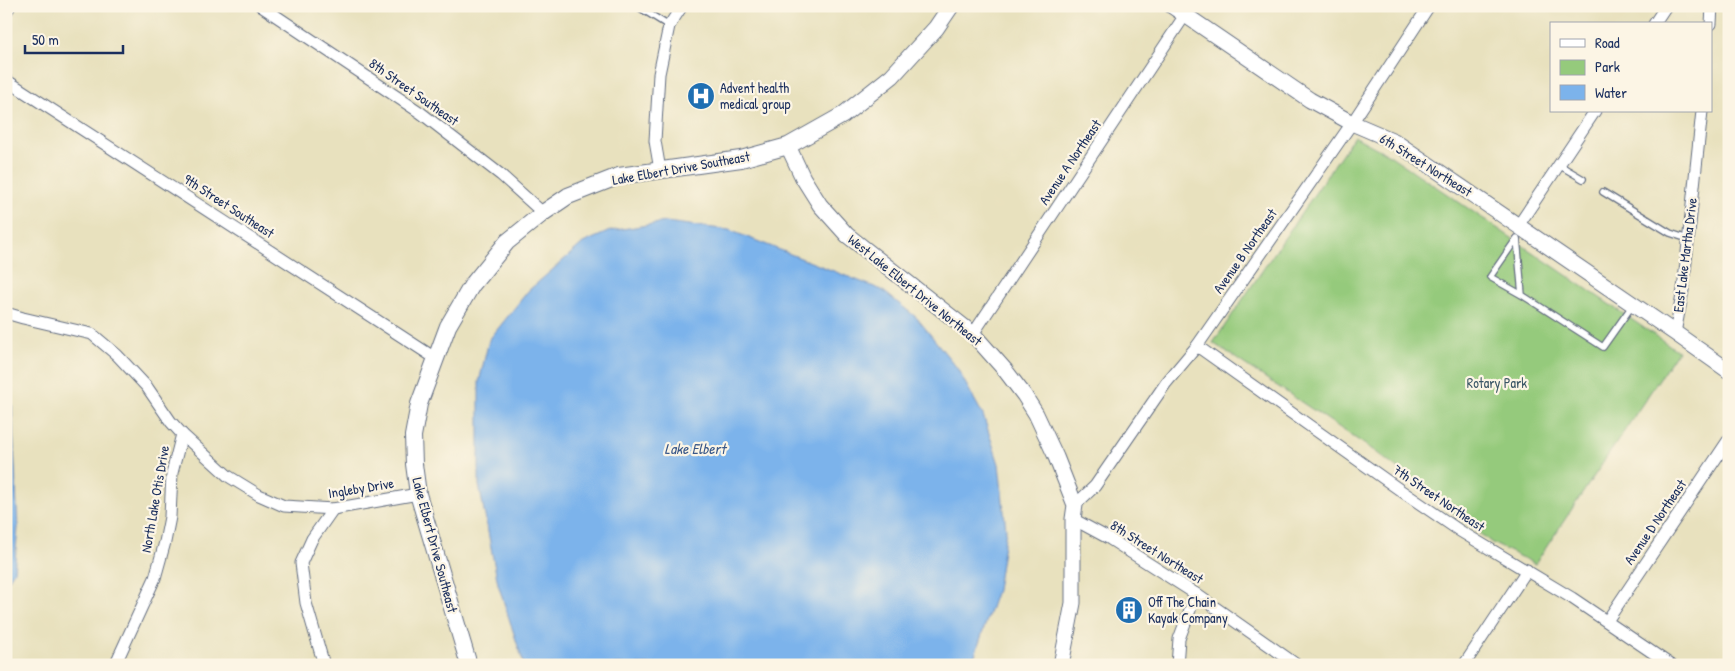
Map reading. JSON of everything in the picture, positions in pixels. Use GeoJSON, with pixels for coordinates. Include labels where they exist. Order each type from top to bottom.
{"type":"FeatureCollection","features":[{"type":"Feature","properties":{"kind":"main road","name":"Lake Elbert Drive Southeast"},"geometry":{"type":"LineString","coordinates":[[469,665],[418,494],[413,436],[419,404],[435,358],[448,326],[472,286],[507,242],[543,212],[568,196],[619,176],[741,159],[788,146],[843,116],[886,82],[936,28],[950,6]]}},
{"type":"Feature","properties":{"kind":"street"},"geometry":{"type":"LineString","coordinates":[[6,12],[10,6]]}},
{"type":"Feature","properties":{"kind":"street","name":"8th Street Southeast"},"geometry":{"type":"LineString","coordinates":[[261,6],[421,113],[501,175],[543,212]]}},
{"type":"Feature","properties":{"kind":"street"},"geometry":{"type":"LineString","coordinates":[[660,170],[655,141],[660,67],[669,26],[682,6]]}},
{"type":"Feature","properties":{"kind":"street","name":"6th Street Northeast"},"geometry":{"type":"LineString","coordinates":[[1172,6],[1188,11],[1310,100],[1352,123],[1394,141],[1518,232],[1675,333]]}},
{"type":"Feature","properties":{"kind":"street","name":"Avenue B Northeast"},"geometry":{"type":"LineString","coordinates":[[1074,512],[1095,486],[1166,384],[1197,346],[1352,123],[1429,6]]}},
{"type":"Feature","properties":{"kind":"street"},"geometry":{"type":"LineString","coordinates":[[1655,22],[1666,6]]}},
{"type":"Feature","properties":{"kind":"street"},"geometry":{"type":"LineString","coordinates":[[1711,22],[1712,6]]}},
{"type":"Feature","properties":{"kind":"street","name":"Avenue A Northeast"},"geometry":{"type":"LineString","coordinates":[[973,334],[1188,11]]}},
{"type":"Feature","properties":{"kind":"street","name":"9th Street Southeast"},"geometry":{"type":"LineString","coordinates":[[6,80],[435,358]]}},
{"type":"Feature","properties":{"kind":"street"},"geometry":{"type":"LineString","coordinates":[[1518,232],[1594,112]]}},
{"type":"Feature","properties":{"kind":"street","name":"East Lake Martha Drive"},"geometry":{"type":"LineString","coordinates":[[1675,333],[1683,290],[1702,112]]}},
{"type":"Feature","properties":{"kind":"street","name":"West Lake Elbert Drive Northeast"},"geometry":{"type":"LineString","coordinates":[[788,146],[803,178],[820,205],[847,235],[973,334],[1005,370],[1036,414],[1056,457],[1074,512],[1073,603],[1061,665]]}},
{"type":"Feature","properties":{"kind":"street","name":"North Lake Otis Drive"},"geometry":{"type":"LineString","coordinates":[[6,313],[92,334],[118,355],[147,387],[171,422],[182,434],[172,473],[170,517],[155,578],[115,665]]}},
{"type":"Feature","properties":{"kind":"street"},"geometry":{"type":"LineString","coordinates":[[1675,333],[1729,371]]}},
{"type":"Feature","properties":{"kind":"street","name":"7th Street Northeast"},"geometry":{"type":"LineString","coordinates":[[1197,346],[1400,490],[1486,548],[1527,570],[1671,665]]}},
{"type":"Feature","properties":{"kind":"street","name":"Ingleby Drive"},"geometry":{"type":"LineString","coordinates":[[182,434],[228,476],[259,495],[284,506],[333,509],[418,494]]}},
{"type":"Feature","properties":{"kind":"street","name":"Avenue D Northeast"},"geometry":{"type":"LineString","coordinates":[[1607,621],[1729,439]]}},
{"type":"Feature","properties":{"kind":"street"},"geometry":{"type":"LineString","coordinates":[[324,665],[306,603],[301,563],[312,538],[333,509]]}},
{"type":"Feature","properties":{"kind":"street","name":"8th Street Northeast"},"geometry":{"type":"LineString","coordinates":[[1074,512],[1110,539],[1196,594],[1297,665]]}},
{"type":"Feature","properties":{"kind":"street"},"geometry":{"type":"LineString","coordinates":[[1464,665],[1527,570]]}},
{"type":"Feature","properties":{"kind":"street"},"geometry":{"type":"LineString","coordinates":[[1177,665],[1178,639],[1196,594]]}},
{"type":"Feature","properties":{"kind":"lane"},"geometry":{"type":"LineString","coordinates":[[637,6],[669,26]]}},
{"type":"Feature","properties":{"kind":"lane"},"geometry":{"type":"LineString","coordinates":[[1559,165],[1583,179]]}},
{"type":"Feature","properties":{"kind":"lane"},"geometry":{"type":"LineString","coordinates":[[1603,192],[1670,233],[1688,240]]}},
{"type":"Feature","properties":{"kind":"lane"},"geometry":{"type":"LineString","coordinates":[[1518,232],[1490,277],[1522,295],[1603,347],[1633,305]]}},
{"type":"Feature","properties":{"kind":"lane"},"geometry":{"type":"LineString","coordinates":[[1518,232],[1522,295]]}},
{"type":"Feature","properties":{"kind":"green space","name":"Rotary Park"},"geometry":{"type":"Polygon","coordinates":[[[1354,136],[1391,156],[1678,351],[1535,564],[1492,543],[1376,452],[1213,343],[1354,136]]]}},
{"type":"Feature","properties":{"kind":"water","name":"Lake Elbert"},"geometry":{"type":"Polygon","coordinates":[[[666,222],[729,230],[882,290],[917,318],[957,368],[983,415],[999,464],[1006,530],[997,590],[975,655],[968,665],[524,665],[498,584],[479,485],[479,382],[489,340],[528,291],[583,243],[610,231],[666,222]]]}},
{"type":"Feature","properties":{"kind":"water"},"geometry":{"type":"Polygon","coordinates":[[[6,381],[12,406],[18,528],[14,571],[6,584],[6,381]]]}},
{"type":"Feature","properties":{"kind":"place","name":"Advent health medical group"},"geometry":{"type":"Point","coordinates":[701,96]}},
{"type":"Feature","properties":{"kind":"place","name":"Off The Chain Kayak Company"},"geometry":{"type":"Point","coordinates":[1129,610]}}]}
